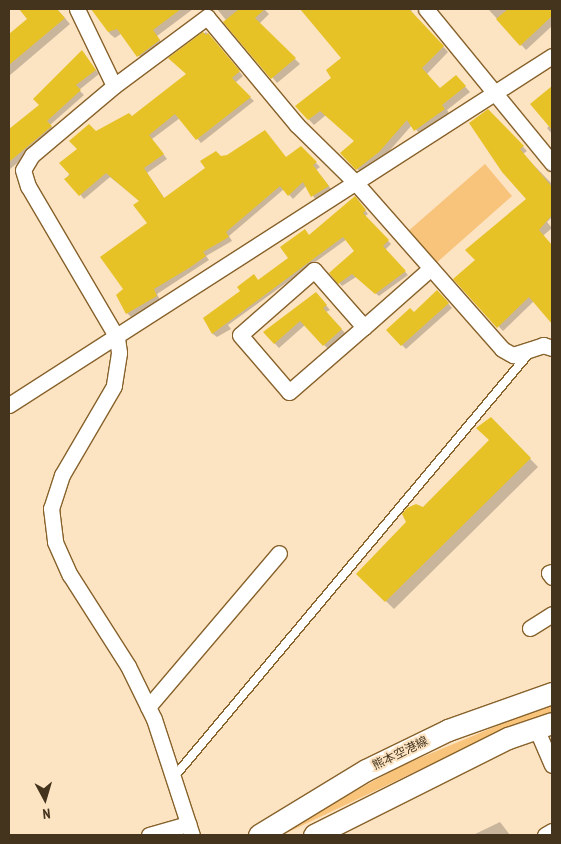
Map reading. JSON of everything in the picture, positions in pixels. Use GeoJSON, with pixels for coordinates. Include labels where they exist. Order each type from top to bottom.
{"type":"FeatureCollection","features":[{"type":"Feature","properties":{"kind":"main road","name":"熊本空港線"},"geometry":{"type":"LineString","coordinates":[[259,835],[366,770],[448,730],[552,693]]}},
{"type":"Feature","properties":{"kind":"main road"},"geometry":{"type":"LineString","coordinates":[[314,835],[508,738],[544,725]]}},
{"type":"Feature","properties":{"kind":"street"},"geometry":{"type":"LineString","coordinates":[[77,9],[114,86]]}},
{"type":"Feature","properties":{"kind":"street"},"geometry":{"type":"LineString","coordinates":[[426,9],[493,94],[552,163]]}},
{"type":"Feature","properties":{"kind":"street"},"geometry":{"type":"LineString","coordinates":[[149,835],[190,829],[148,707],[128,666],[70,574],[55,542],[51,508],[62,475],[114,386],[119,353],[116,338],[28,186],[23,170],[32,155],[114,86],[207,17],[297,125],[355,182],[502,349],[513,354],[543,345],[552,348]]}},
{"type":"Feature","properties":{"kind":"street"},"geometry":{"type":"LineString","coordinates":[[9,405],[552,56]]}},
{"type":"Feature","properties":{"kind":"street"},"geometry":{"type":"LineString","coordinates":[[364,327],[314,270],[240,335],[289,392],[364,327],[431,268]]}},
{"type":"Feature","properties":{"kind":"street"},"geometry":{"type":"LineString","coordinates":[[148,707],[279,553]]}},
{"type":"Feature","properties":{"kind":"street"},"geometry":{"type":"LineString","coordinates":[[552,572],[549,574],[552,578]]}},
{"type":"Feature","properties":{"kind":"street"},"geometry":{"type":"LineString","coordinates":[[530,628],[552,614]]}},
{"type":"Feature","properties":{"kind":"street"},"geometry":{"type":"LineString","coordinates":[[544,725],[552,765]]}},
{"type":"Feature","properties":{"kind":"street"},"geometry":{"type":"LineString","coordinates":[[545,835],[552,831]]}},
{"type":"Feature","properties":{"kind":"lane"},"geometry":{"type":"LineString","coordinates":[[173,778],[534,348]]}},
{"type":"Feature","properties":{"kind":"shaded area"},"geometry":{"type":"Polygon","coordinates":[[[485,164],[512,196],[434,265],[406,233],[485,164]]]}},
{"type":"Feature","properties":{"kind":"shaded area"},"geometry":{"type":"Polygon","coordinates":[[[552,703],[552,713],[478,742],[282,835],[274,835],[403,765],[552,703]]]}},
{"type":"Feature","properties":{"kind":"building"},"geometry":{"type":"Polygon","coordinates":[[[19,9],[57,9],[65,18],[9,65],[9,34],[27,19],[19,9]]]}},
{"type":"Feature","properties":{"kind":"building"},"geometry":{"type":"Polygon","coordinates":[[[91,9],[181,9],[153,30],[160,40],[137,57],[117,29],[108,32],[91,9]]]}},
{"type":"Feature","properties":{"kind":"building"},"geometry":{"type":"Polygon","coordinates":[[[239,9],[265,9],[255,18],[296,58],[271,79],[223,22],[239,9]]]}},
{"type":"Feature","properties":{"kind":"building"},"geometry":{"type":"Polygon","coordinates":[[[300,9],[409,9],[444,46],[422,68],[440,88],[456,75],[466,86],[442,105],[445,109],[414,131],[407,120],[379,152],[356,170],[340,153],[354,141],[320,111],[308,120],[295,106],[331,78],[326,70],[341,58],[300,9]]]}},
{"type":"Feature","properties":{"kind":"building"},"geometry":{"type":"Polygon","coordinates":[[[508,9],[552,9],[552,16],[520,46],[496,19],[508,9]]]}},
{"type":"Feature","properties":{"kind":"building"},"geometry":{"type":"Polygon","coordinates":[[[203,32],[206,35],[208,33],[240,71],[232,78],[251,97],[196,140],[175,114],[149,135],[164,154],[144,168],[164,198],[205,168],[200,161],[216,151],[221,156],[227,155],[265,130],[286,157],[301,146],[317,162],[313,165],[329,186],[311,197],[303,182],[288,196],[280,186],[226,232],[229,237],[203,252],[206,256],[189,268],[154,289],[157,296],[126,314],[116,295],[123,289],[100,257],[147,223],[133,205],[139,201],[106,173],[79,196],[64,179],[70,175],[59,163],[77,149],[69,141],[89,124],[96,131],[129,113],[132,116],[186,74],[168,58],[203,32]]]}},
{"type":"Feature","properties":{"kind":"building"},"geometry":{"type":"Polygon","coordinates":[[[82,50],[96,70],[76,85],[81,90],[47,121],[52,126],[9,162],[9,129],[39,105],[33,99],[82,50]]]}},
{"type":"Feature","properties":{"kind":"building"},"geometry":{"type":"Polygon","coordinates":[[[552,86],[552,130],[530,104],[552,86]]]}},
{"type":"Feature","properties":{"kind":"building"},"geometry":{"type":"Polygon","coordinates":[[[488,109],[524,146],[520,149],[552,187],[552,215],[539,230],[552,245],[552,324],[529,297],[497,328],[453,279],[475,260],[465,250],[526,199],[502,172],[469,123],[488,109]]]}},
{"type":"Feature","properties":{"kind":"building"},"geometry":{"type":"Polygon","coordinates":[[[355,196],[366,210],[363,213],[389,240],[383,246],[406,271],[375,294],[352,274],[338,284],[329,273],[354,251],[343,237],[212,334],[203,318],[240,291],[237,287],[254,274],[258,280],[288,258],[280,247],[305,229],[309,235],[355,196]]]}},
{"type":"Feature","properties":{"kind":"building"},"geometry":{"type":"Polygon","coordinates":[[[437,290],[449,303],[401,346],[386,330],[410,308],[414,312],[437,290]]]}},
{"type":"Feature","properties":{"kind":"building"},"geometry":{"type":"Polygon","coordinates":[[[316,292],[327,305],[323,308],[342,329],[323,346],[300,321],[274,344],[263,332],[316,292]]]}},
{"type":"Feature","properties":{"kind":"building"},"geometry":{"type":"Polygon","coordinates":[[[491,417],[531,458],[385,602],[356,574],[406,522],[402,514],[407,508],[416,504],[423,507],[489,440],[476,428],[491,417]]]}}]}
